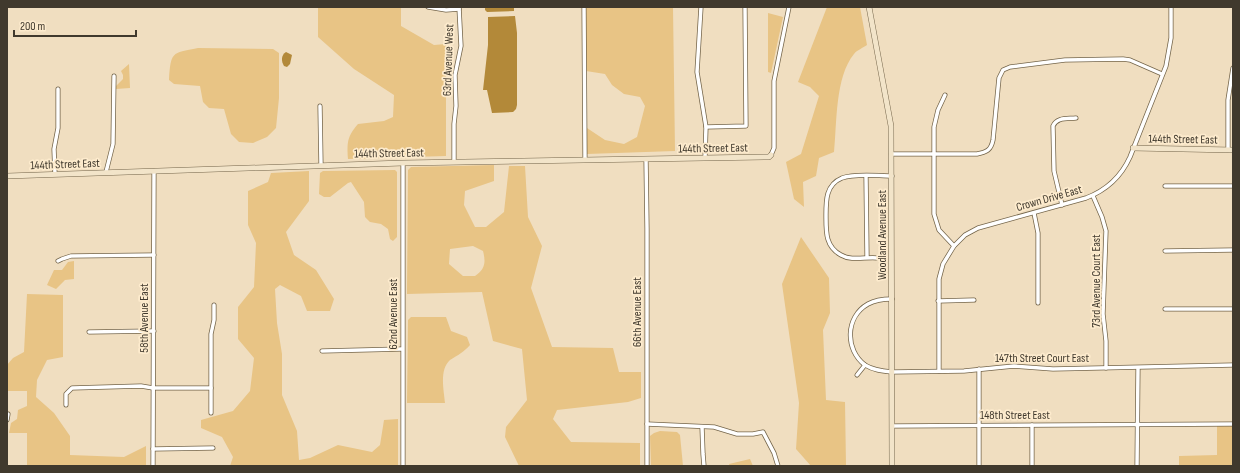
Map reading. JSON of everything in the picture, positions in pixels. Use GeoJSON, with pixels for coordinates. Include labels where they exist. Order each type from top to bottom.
{"type":"FeatureCollection","features":[{"type":"Feature","properties":{"kind":"street"},"geometry":{"type":"LineString","coordinates":[[428,7],[446,10],[459,8]]}},
{"type":"Feature","properties":{"kind":"street"},"geometry":{"type":"LineString","coordinates":[[584,7],[585,160]]}},
{"type":"Feature","properties":{"kind":"street"},"geometry":{"type":"LineString","coordinates":[[701,7],[697,72],[706,127],[705,158]]}},
{"type":"Feature","properties":{"kind":"street"},"geometry":{"type":"LineString","coordinates":[[706,127],[746,126],[745,7]]}},
{"type":"Feature","properties":{"kind":"street"},"geometry":{"type":"LineString","coordinates":[[771,155],[774,148],[774,81],[789,7]]}},
{"type":"Feature","properties":{"kind":"street","name":"Woodland Avenue East"},"geometry":{"type":"LineString","coordinates":[[869,7],[891,126],[892,466]]}},
{"type":"Feature","properties":{"kind":"street","name":"Crown Drive East"},"geometry":{"type":"LineString","coordinates":[[939,371],[938,279],[945,259],[954,246],[965,236],[978,228],[1093,196],[1104,189],[1117,177],[1126,166],[1167,59],[1171,38],[1171,7]]}},
{"type":"Feature","properties":{"kind":"street","name":"63rd Avenue West"},"geometry":{"type":"LineString","coordinates":[[454,162],[454,124],[456,106],[455,75],[461,46],[459,8]]}},
{"type":"Feature","properties":{"kind":"street"},"geometry":{"type":"LineString","coordinates":[[891,154],[977,154],[988,152],[992,146],[1000,78],[1003,70],[1012,66],[1065,60],[1123,59],[1130,60],[1162,74]]}},
{"type":"Feature","properties":{"kind":"street"},"geometry":{"type":"LineString","coordinates":[[1231,150],[1228,100],[1233,68]]}},
{"type":"Feature","properties":{"kind":"street"},"geometry":{"type":"LineString","coordinates":[[106,172],[113,144],[114,76]]}},
{"type":"Feature","properties":{"kind":"street"},"geometry":{"type":"LineString","coordinates":[[55,174],[54,148],[58,128],[58,89]]}},
{"type":"Feature","properties":{"kind":"street"},"geometry":{"type":"LineString","coordinates":[[945,95],[940,104],[935,121],[935,219],[942,234],[954,246]]}},
{"type":"Feature","properties":{"kind":"street"},"geometry":{"type":"LineString","coordinates":[[320,106],[321,165]]}},
{"type":"Feature","properties":{"kind":"street"},"geometry":{"type":"LineString","coordinates":[[1062,205],[1054,171],[1053,126],[1060,119],[1076,118]]}},
{"type":"Feature","properties":{"kind":"street","name":"144th Street East"},"geometry":{"type":"LineString","coordinates":[[1133,148],[1231,150]]}},
{"type":"Feature","properties":{"kind":"street","name":"144th Street East"},"geometry":{"type":"LineString","coordinates":[[7,176],[403,162],[769,157],[771,155]]}},
{"type":"Feature","properties":{"kind":"street","name":"66th Avenue East"},"geometry":{"type":"LineString","coordinates":[[646,159],[647,466]]}},
{"type":"Feature","properties":{"kind":"street","name":"62nd Avenue East"},"geometry":{"type":"LineString","coordinates":[[403,162],[403,466]]}},
{"type":"Feature","properties":{"kind":"street","name":"58th Avenue East"},"geometry":{"type":"LineString","coordinates":[[153,466],[154,171]]}},
{"type":"Feature","properties":{"kind":"street"},"geometry":{"type":"LineString","coordinates":[[877,258],[845,257],[835,252],[826,234],[826,197],[831,187],[843,178],[849,176],[892,176]]}},
{"type":"Feature","properties":{"kind":"street"},"geometry":{"type":"LineString","coordinates":[[866,176],[867,258]]}},
{"type":"Feature","properties":{"kind":"street"},"geometry":{"type":"LineString","coordinates":[[1165,186],[1233,186]]}},
{"type":"Feature","properties":{"kind":"street","name":"73rd Avenue Court East"},"geometry":{"type":"LineString","coordinates":[[1093,196],[1106,231],[1103,314],[1106,341],[1106,368]]}},
{"type":"Feature","properties":{"kind":"street"},"geometry":{"type":"LineString","coordinates":[[1034,213],[1038,233],[1038,304]]}},
{"type":"Feature","properties":{"kind":"street"},"geometry":{"type":"LineString","coordinates":[[1165,251],[1233,250]]}},
{"type":"Feature","properties":{"kind":"street"},"geometry":{"type":"LineString","coordinates":[[58,261],[72,256],[154,255]]}},
{"type":"Feature","properties":{"kind":"street"},"geometry":{"type":"LineString","coordinates":[[857,375],[865,365],[854,352],[852,346],[850,335],[852,323],[858,312],[863,308],[873,302],[892,298]]}},
{"type":"Feature","properties":{"kind":"street"},"geometry":{"type":"LineString","coordinates":[[938,301],[974,300]]}},
{"type":"Feature","properties":{"kind":"street"},"geometry":{"type":"LineString","coordinates":[[211,413],[211,339],[214,320],[214,305]]}},
{"type":"Feature","properties":{"kind":"street"},"geometry":{"type":"LineString","coordinates":[[1165,309],[1233,309]]}},
{"type":"Feature","properties":{"kind":"street"},"geometry":{"type":"LineString","coordinates":[[89,332],[154,331]]}},
{"type":"Feature","properties":{"kind":"street"},"geometry":{"type":"LineString","coordinates":[[322,351],[402,349]]}},
{"type":"Feature","properties":{"kind":"street","name":"147th Street Court East"},"geometry":{"type":"LineString","coordinates":[[865,365],[876,370],[892,372],[964,371],[1014,366],[1052,369],[1233,365]]}},
{"type":"Feature","properties":{"kind":"street"},"geometry":{"type":"LineString","coordinates":[[1138,368],[1138,466]]}},
{"type":"Feature","properties":{"kind":"street"},"geometry":{"type":"LineString","coordinates":[[979,369],[979,466]]}},
{"type":"Feature","properties":{"kind":"street"},"geometry":{"type":"LineString","coordinates":[[66,405],[66,394],[72,388],[141,386],[153,388],[211,388]]}},
{"type":"Feature","properties":{"kind":"street"},"geometry":{"type":"LineString","coordinates":[[7,420],[8,414]]}},
{"type":"Feature","properties":{"kind":"street"},"geometry":{"type":"LineString","coordinates":[[647,424],[724,429],[737,434],[753,434],[763,432],[774,453],[778,466]]}},
{"type":"Feature","properties":{"kind":"street","name":"148th Street East"},"geometry":{"type":"LineString","coordinates":[[892,426],[1233,424]]}},
{"type":"Feature","properties":{"kind":"street"},"geometry":{"type":"LineString","coordinates":[[1032,425],[1032,466]]}},
{"type":"Feature","properties":{"kind":"street"},"geometry":{"type":"LineString","coordinates":[[702,427],[704,466]]}},
{"type":"Feature","properties":{"kind":"street"},"geometry":{"type":"LineString","coordinates":[[153,449],[213,448]]}},
{"type":"Feature","properties":{"kind":"shaded area"},"geometry":{"type":"Polygon","coordinates":[[[318,7],[401,7],[401,26],[434,45],[446,44],[446,156],[348,159],[348,140],[354,129],[358,124],[384,121],[393,117],[394,95],[354,69],[318,37],[318,7]]]}},
{"type":"Feature","properties":{"kind":"shaded area"},"geometry":{"type":"Polygon","coordinates":[[[485,7],[514,7],[514,11],[487,12],[485,7]]]}},
{"type":"Feature","properties":{"kind":"shaded area"},"geometry":{"type":"Polygon","coordinates":[[[585,7],[673,7],[675,151],[587,154],[587,128],[605,140],[624,144],[637,137],[645,106],[640,97],[624,94],[612,85],[605,74],[586,71],[585,7]]]}},
{"type":"Feature","properties":{"kind":"shaded area"},"geometry":{"type":"Polygon","coordinates":[[[827,7],[860,7],[867,45],[854,54],[843,75],[838,101],[834,152],[819,158],[816,176],[803,182],[804,207],[794,199],[786,162],[801,154],[819,96],[810,87],[798,82],[827,7]]]}},
{"type":"Feature","properties":{"kind":"shaded area"},"geometry":{"type":"Polygon","coordinates":[[[768,13],[783,17],[771,73],[768,72],[768,13]]]}},
{"type":"Feature","properties":{"kind":"shaded area"},"geometry":{"type":"Polygon","coordinates":[[[515,16],[517,33],[517,105],[513,112],[492,113],[487,90],[483,90],[488,45],[488,17],[515,16]]]}},
{"type":"Feature","properties":{"kind":"shaded area"},"geometry":{"type":"Polygon","coordinates":[[[198,48],[273,49],[279,53],[279,98],[276,128],[267,137],[253,143],[239,142],[231,134],[224,109],[209,108],[203,102],[200,86],[174,84],[169,80],[174,55],[182,51],[198,48]]]}},
{"type":"Feature","properties":{"kind":"shaded area"},"geometry":{"type":"Polygon","coordinates":[[[286,52],[292,55],[290,64],[287,67],[284,66],[282,62],[282,56],[286,52]]]}},
{"type":"Feature","properties":{"kind":"shaded area"},"geometry":{"type":"Polygon","coordinates":[[[129,64],[130,88],[116,89],[116,86],[123,79],[121,71],[129,64]]]}},
{"type":"Feature","properties":{"kind":"shaded area"},"geometry":{"type":"Polygon","coordinates":[[[494,165],[494,181],[465,191],[464,205],[475,227],[486,227],[504,212],[509,166],[525,166],[528,217],[542,246],[531,288],[552,347],[613,348],[619,372],[641,372],[641,398],[628,402],[557,410],[553,419],[571,442],[640,443],[640,466],[519,466],[505,437],[506,427],[527,400],[522,349],[493,341],[482,292],[407,294],[408,170],[411,167],[494,165]],[[473,246],[450,249],[449,264],[463,276],[475,276],[481,271],[484,265],[483,251],[473,246]]]}},
{"type":"Feature","properties":{"kind":"shaded area"},"geometry":{"type":"Polygon","coordinates":[[[395,170],[397,172],[397,237],[393,241],[390,239],[388,229],[381,224],[370,222],[365,217],[364,202],[351,182],[330,197],[324,197],[319,194],[320,173],[323,171],[395,170]]]}},
{"type":"Feature","properties":{"kind":"shaded area"},"geometry":{"type":"Polygon","coordinates":[[[309,171],[309,201],[286,232],[294,255],[316,270],[334,299],[330,311],[307,311],[301,296],[280,285],[275,289],[277,323],[282,354],[282,395],[297,431],[299,460],[310,458],[338,445],[372,452],[380,445],[384,420],[398,419],[398,466],[230,466],[233,457],[222,437],[201,428],[201,420],[233,411],[250,391],[254,358],[238,339],[238,307],[254,287],[256,243],[248,225],[248,191],[268,182],[271,173],[309,171]]]}},
{"type":"Feature","properties":{"kind":"shaded area"},"geometry":{"type":"Polygon","coordinates":[[[801,237],[829,278],[830,313],[823,330],[826,400],[845,402],[846,466],[811,466],[796,449],[799,403],[782,284],[801,237]]]}},
{"type":"Feature","properties":{"kind":"shaded area"},"geometry":{"type":"Polygon","coordinates":[[[74,261],[74,279],[65,280],[56,289],[47,285],[54,270],[62,270],[68,262],[74,261]]]}},
{"type":"Feature","properties":{"kind":"shaded area"},"geometry":{"type":"Polygon","coordinates":[[[27,294],[63,295],[63,357],[47,360],[37,380],[36,397],[54,413],[70,436],[70,455],[124,457],[146,446],[146,466],[27,466],[27,433],[9,433],[11,423],[17,419],[18,410],[27,406],[27,391],[7,391],[7,365],[13,358],[24,352],[27,294]]]}},
{"type":"Feature","properties":{"kind":"shaded area"},"geometry":{"type":"Polygon","coordinates":[[[411,317],[446,317],[451,331],[467,337],[470,345],[463,352],[450,360],[444,369],[443,380],[445,403],[407,403],[408,320],[411,317]]]}},
{"type":"Feature","properties":{"kind":"shaded area"},"geometry":{"type":"Polygon","coordinates":[[[1217,426],[1233,426],[1233,464],[1231,466],[1179,466],[1179,456],[1217,455],[1217,426]]]}},
{"type":"Feature","properties":{"kind":"shaded area"},"geometry":{"type":"Polygon","coordinates":[[[660,431],[677,432],[680,435],[683,466],[651,466],[650,436],[660,431]]]}},
{"type":"Feature","properties":{"kind":"shaded area"},"geometry":{"type":"Polygon","coordinates":[[[750,459],[753,466],[730,466],[729,464],[750,459]]]}}]}
